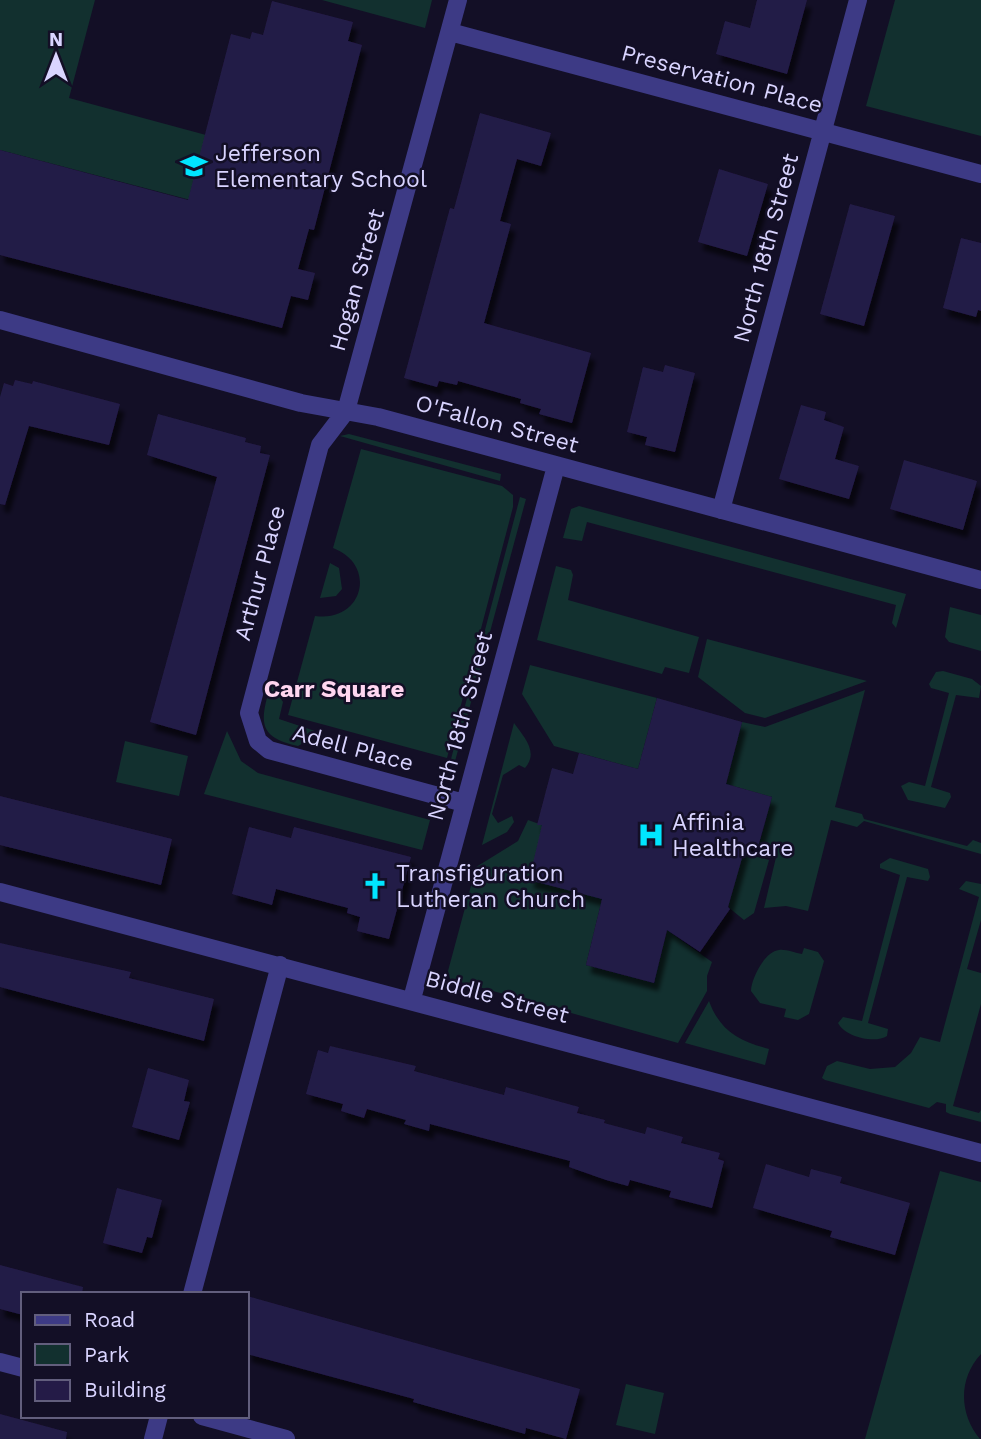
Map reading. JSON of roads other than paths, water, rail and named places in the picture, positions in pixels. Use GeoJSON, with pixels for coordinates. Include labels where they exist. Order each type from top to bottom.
{"type":"FeatureCollection","features":[{"type":"Feature","properties":{"kind":"street","name":"Hogan Street"},"geometry":{"type":"LineString","coordinates":[[346,411],[458,0]]}},
{"type":"Feature","properties":{"kind":"street","name":"North 18th Street"},"geometry":{"type":"LineString","coordinates":[[721,510],[858,0]]}},
{"type":"Feature","properties":{"kind":"street","name":"Preservation Place"},"geometry":{"type":"LineString","coordinates":[[450,32],[981,174]]}},
{"type":"Feature","properties":{"kind":"street","name":"O'Fallon Street"},"geometry":{"type":"LineString","coordinates":[[0,320],[302,403],[346,411],[981,580]]}},
{"type":"Feature","properties":{"kind":"street","name":"Arthur Place"},"geometry":{"type":"LineString","coordinates":[[269,750],[258,741],[251,727],[250,705],[320,445],[346,411]]}},
{"type":"Feature","properties":{"kind":"street","name":"North 18th Street"},"geometry":{"type":"LineString","coordinates":[[412,999],[556,466]]}},
{"type":"Feature","properties":{"kind":"street","name":"Adell Place"},"geometry":{"type":"LineString","coordinates":[[269,750],[464,803]]}},
{"type":"Feature","properties":{"kind":"street","name":"Biddle Street"},"geometry":{"type":"LineString","coordinates":[[0,892],[412,999],[981,1153]]}},
{"type":"Feature","properties":{"kind":"street"},"geometry":{"type":"LineString","coordinates":[[193,1292],[280,965]]}},
{"type":"Feature","properties":{"kind":"street"},"geometry":{"type":"LineString","coordinates":[[0,1362],[21,1367]]}},
{"type":"Feature","properties":{"kind":"street"},"geometry":{"type":"LineString","coordinates":[[153,1439],[158,1418]]}},
{"type":"Feature","properties":{"kind":"street"},"geometry":{"type":"LineString","coordinates":[[209,1418],[286,1439]]}},
{"type":"Feature","properties":{"kind":"place","name":"Jefferson Elementary School"},"geometry":{"type":"Point","coordinates":[194,166]}},
{"type":"Feature","properties":{"kind":"place","name":"Affinia Healthcare"},"geometry":{"type":"Point","coordinates":[651,835]}},
{"type":"Feature","properties":{"kind":"place","name":"Transfiguration Lutheran Church"},"geometry":{"type":"Point","coordinates":[375,886]}},
{"type":"Feature","properties":{"kind":"district","name":"Carr Square"},"geometry":{"type":"Point","coordinates":[334,689]}}]}
